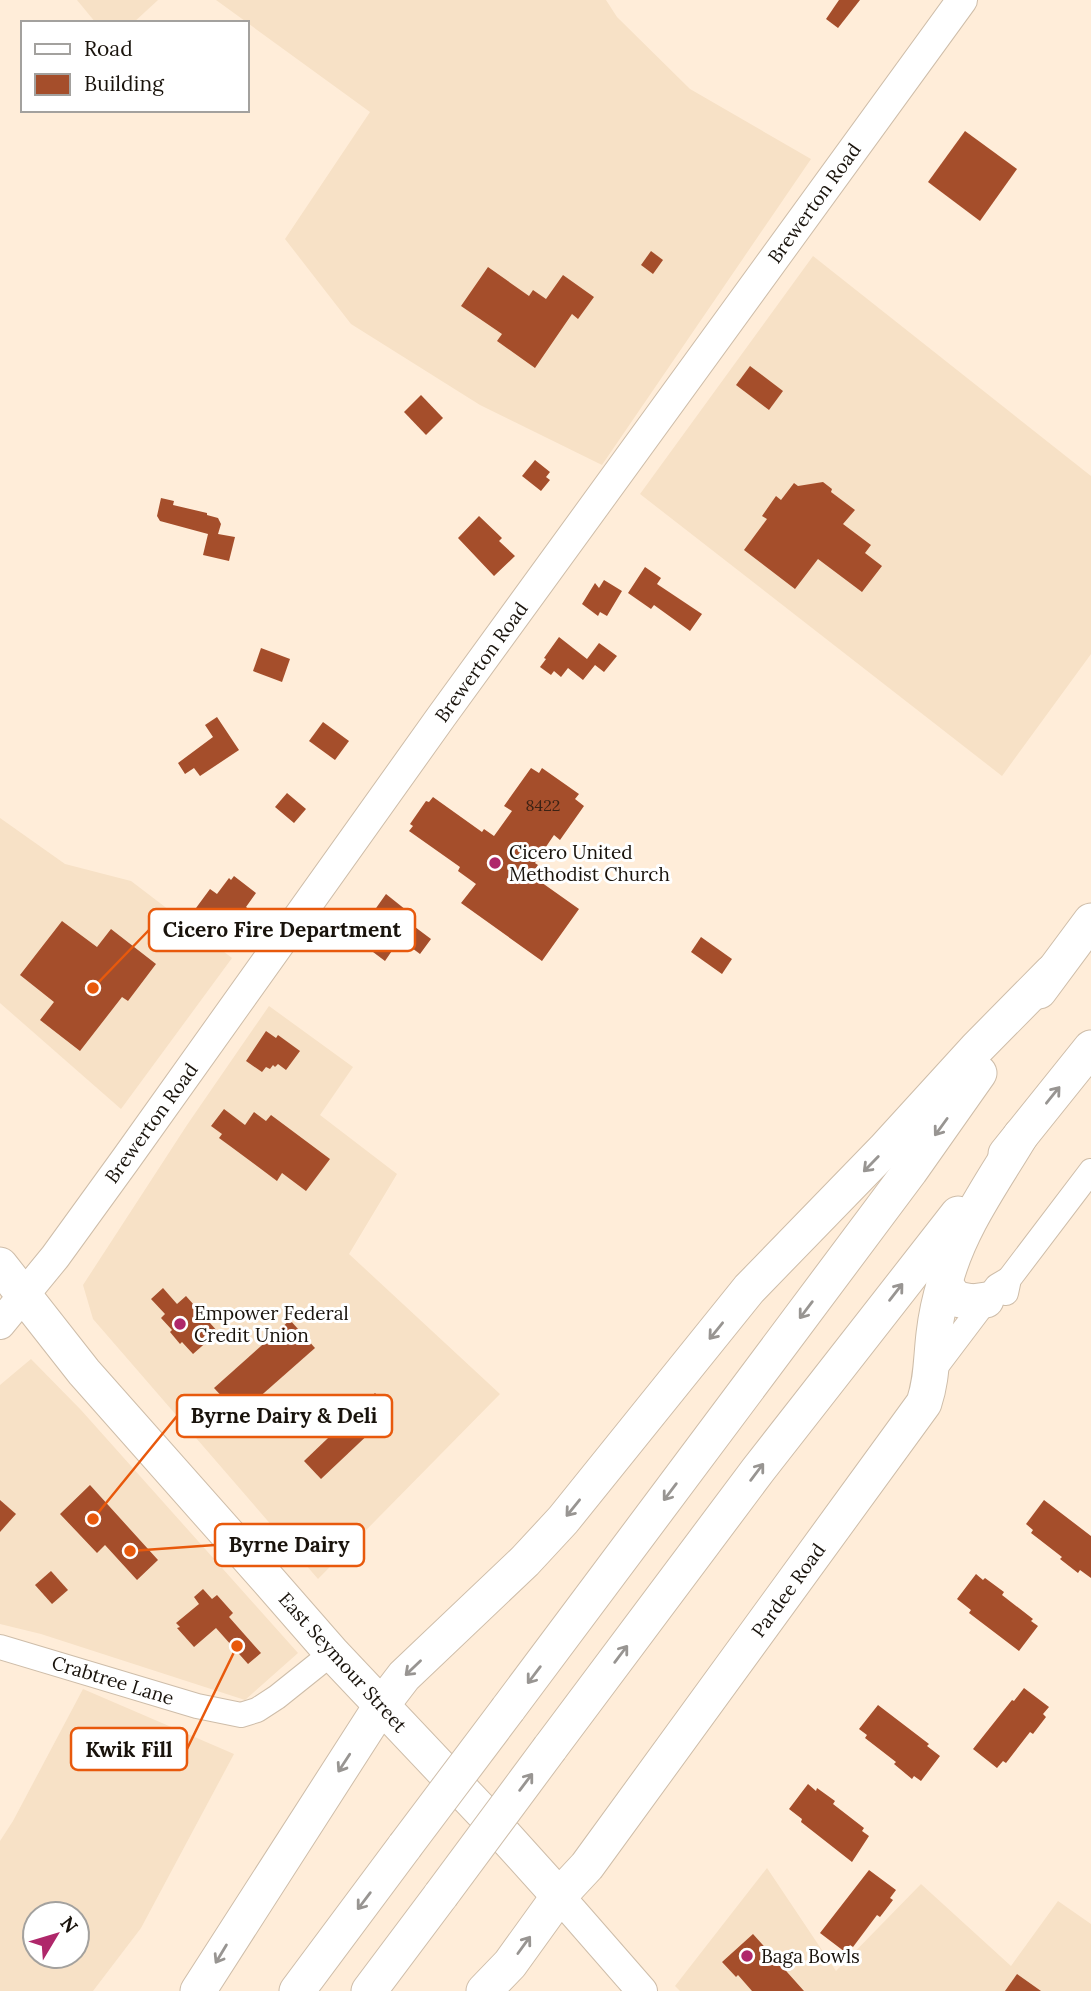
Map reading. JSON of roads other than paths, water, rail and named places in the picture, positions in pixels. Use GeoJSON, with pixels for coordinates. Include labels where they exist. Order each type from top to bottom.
{"type":"FeatureCollection","features":[{"type":"Feature","properties":{"kind":"highway"},"geometry":{"type":"LineString","coordinates":[[297,1991],[910,1171],[1091,921]]}},
{"type":"Feature","properties":{"kind":"highway"},"geometry":{"type":"LineString","coordinates":[[198,1991],[381,1706],[404,1676],[525,1562],[563,1520],[749,1289],[1052,972]]}},
{"type":"Feature","properties":{"kind":"highway"},"geometry":{"type":"LineString","coordinates":[[369,1991],[758,1470],[1091,1048]]}},
{"type":"Feature","properties":{"kind":"highway"},"geometry":{"type":"LineString","coordinates":[[928,1387],[934,1333],[953,1254],[1021,1135]]}},
{"type":"Feature","properties":{"kind":"highway","name":"East Seymour Street"},"geometry":{"type":"LineString","coordinates":[[0,1265],[84,1372],[332,1653],[555,1891]]}},
{"type":"Feature","properties":{"kind":"highway"},"geometry":{"type":"LineString","coordinates":[[944,1284],[956,1299],[972,1302],[998,1289]]}},
{"type":"Feature","properties":{"kind":"highway","name":"Pardee Road"},"geometry":{"type":"LineString","coordinates":[[484,1991],[510,1964],[555,1891],[587,1866],[928,1387]]}},
{"type":"Feature","properties":{"kind":"main road","name":"Brewerton Road"},"geometry":{"type":"LineString","coordinates":[[0,1324],[131,1153],[441,717],[962,0]]}},
{"type":"Feature","properties":{"kind":"main road"},"geometry":{"type":"LineString","coordinates":[[555,1891],[642,1991]]}},
{"type":"Feature","properties":{"kind":"street","name":"Pardee Road"},"geometry":{"type":"LineString","coordinates":[[928,1387],[998,1289],[1091,1171]]}},
{"type":"Feature","properties":{"kind":"street","name":"Crabtree Lane"},"geometry":{"type":"LineString","coordinates":[[0,1647],[197,1706],[241,1714],[257,1710],[277,1697],[332,1653]]}},
{"type":"Feature","properties":{"kind":"place","name":"Cicero United Methodist Church"},"geometry":{"type":"Point","coordinates":[495,863]}},
{"type":"Feature","properties":{"kind":"place","name":"Cicero Fire Department"},"geometry":{"type":"Point","coordinates":[93,988]}},
{"type":"Feature","properties":{"kind":"place","name":"Empower Federal Credit Union"},"geometry":{"type":"Point","coordinates":[180,1324]}},
{"type":"Feature","properties":{"kind":"place","name":"Byrne Dairy & Deli"},"geometry":{"type":"Point","coordinates":[93,1519]}},
{"type":"Feature","properties":{"kind":"place","name":"Byrne Dairy"},"geometry":{"type":"Point","coordinates":[130,1551]}},
{"type":"Feature","properties":{"kind":"place","name":"Kwik Fill"},"geometry":{"type":"Point","coordinates":[237,1646]}},
{"type":"Feature","properties":{"kind":"place","name":"Baga Bowls"},"geometry":{"type":"Point","coordinates":[747,1956]}}]}
